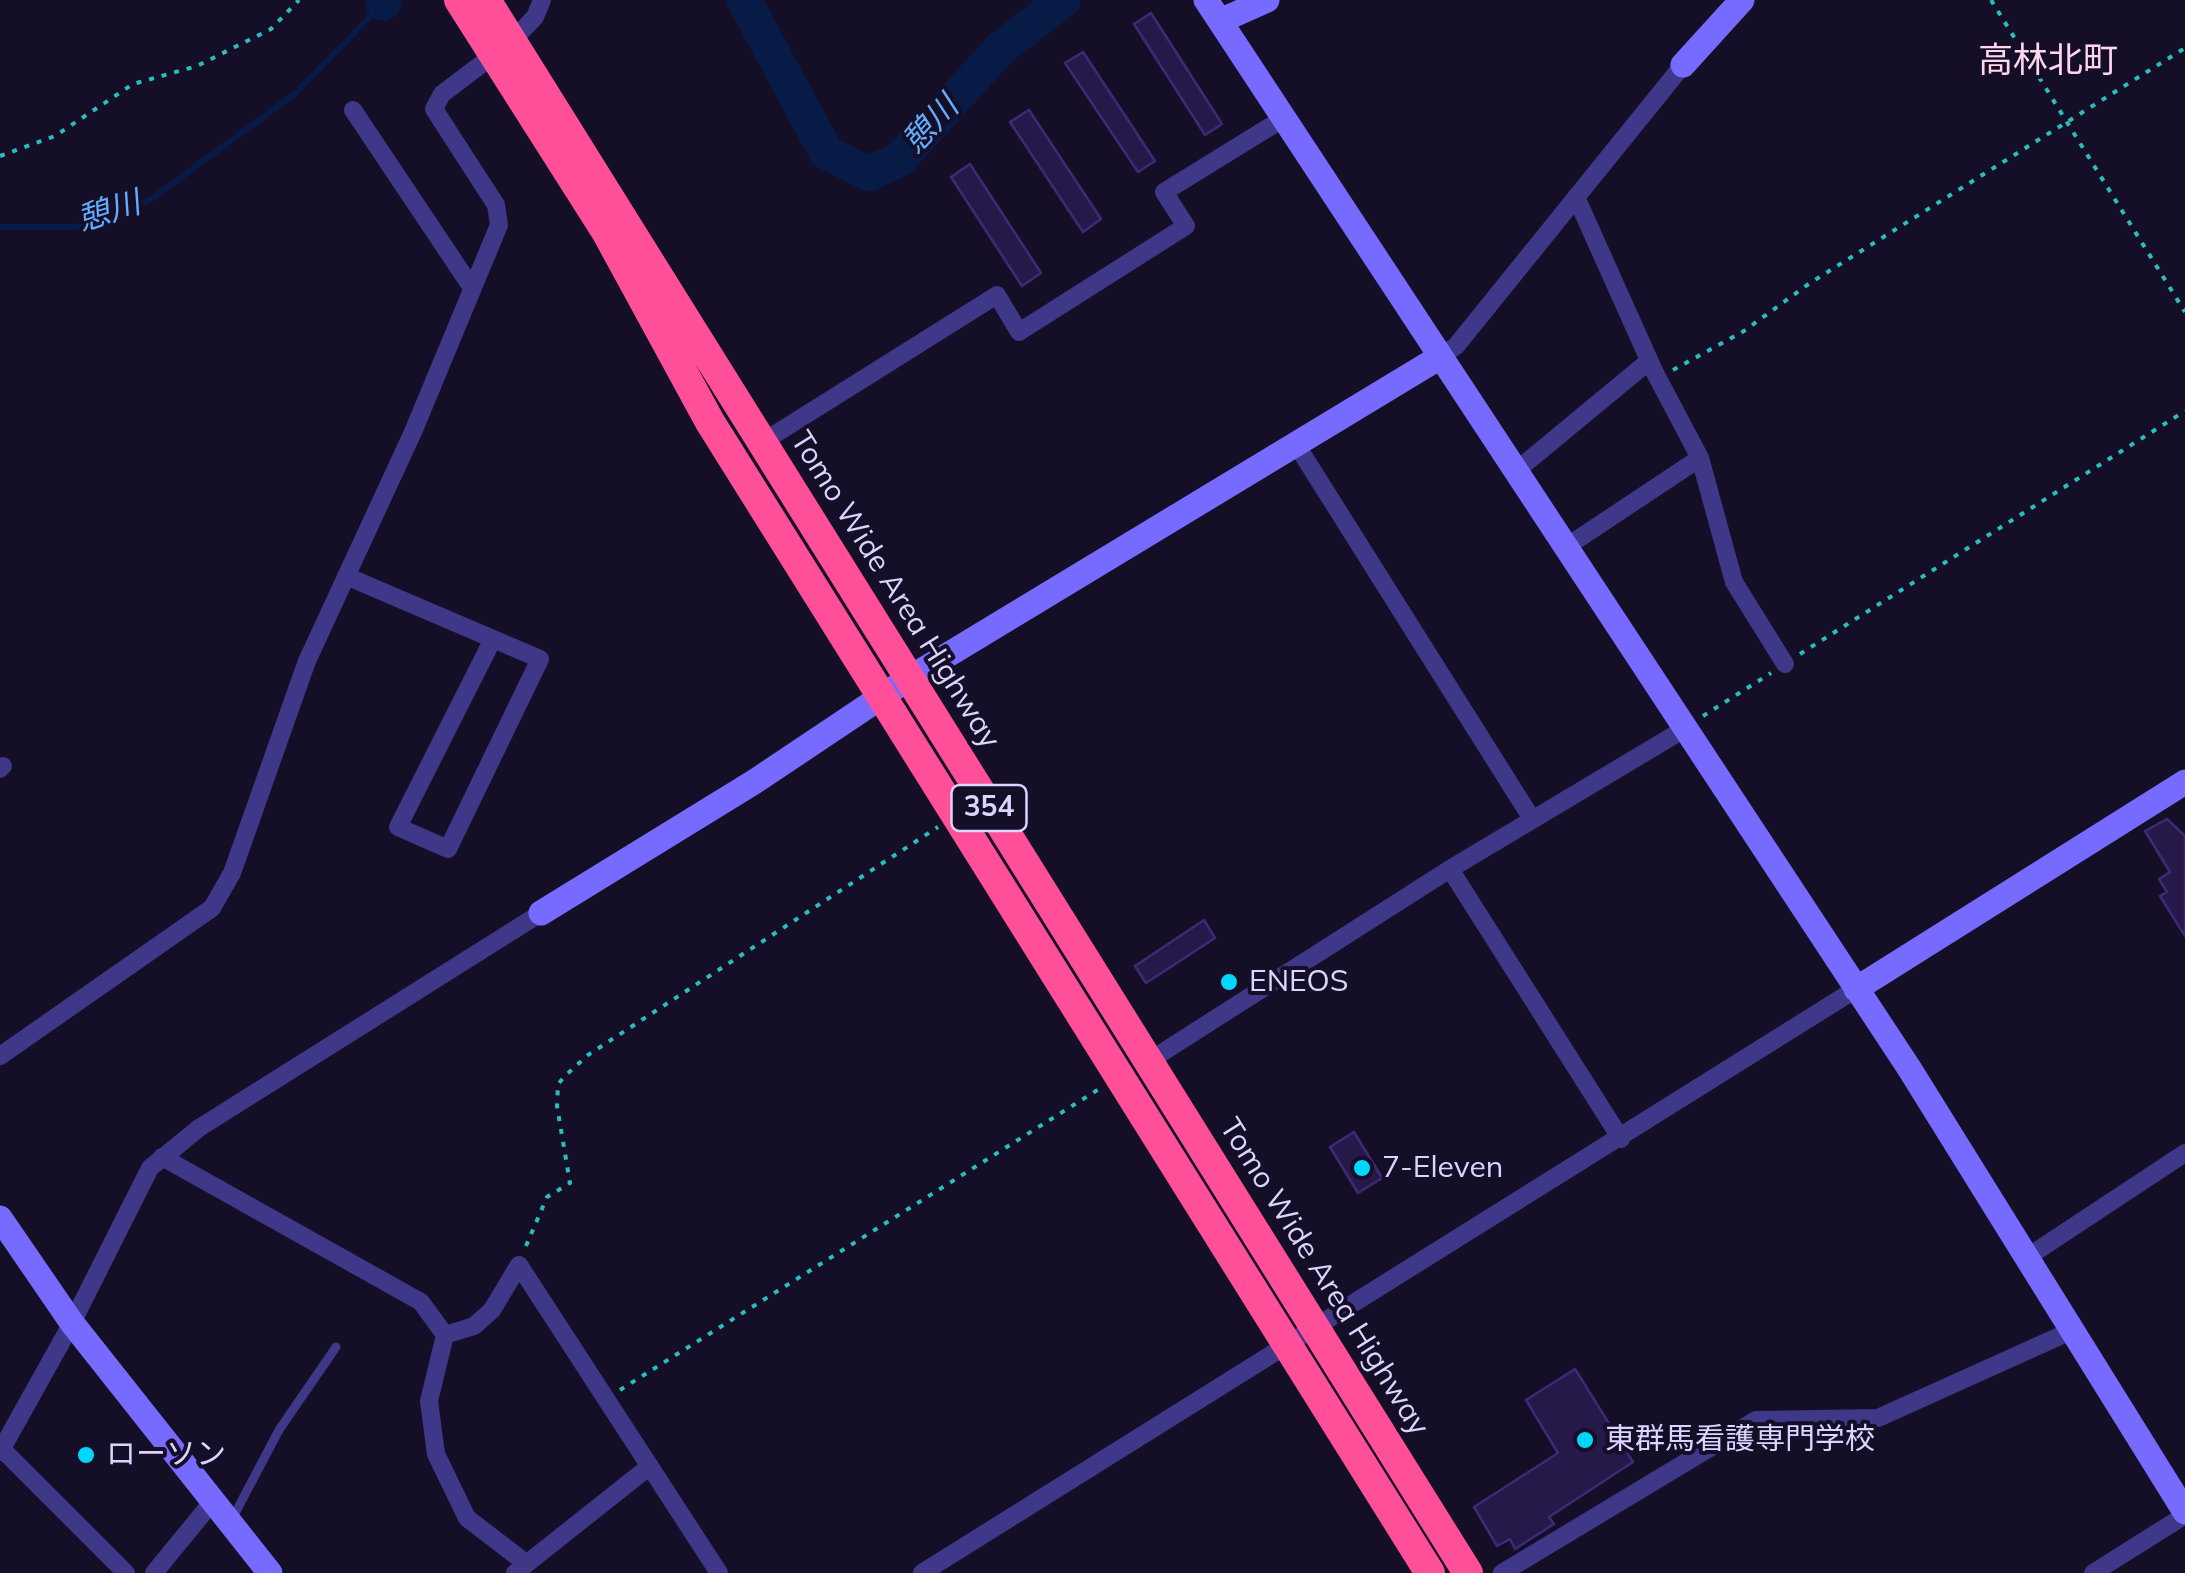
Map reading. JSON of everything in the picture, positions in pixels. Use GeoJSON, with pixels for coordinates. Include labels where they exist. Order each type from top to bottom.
{"type":"FeatureCollection","features":[{"type":"Feature","properties":{"kind":"highway","name":"Tomo Wide Area Highway"},"geometry":{"type":"LineString","coordinates":[[459,0],[503,48],[761,443],[897,688],[958,814],[1120,1076],[1468,1573]]}},
{"type":"Feature","properties":{"kind":"highway","name":"Tomo Wide Area Highway"},"geometry":{"type":"LineString","coordinates":[[486,0],[503,48],[710,422],[897,688],[1148,1061],[1430,1573]]}},
{"type":"Feature","properties":{"kind":"street"},"geometry":{"type":"LineString","coordinates":[[0,1056],[212,908],[232,874],[277,739],[498,225],[496,205],[434,109],[442,94],[503,48],[535,17],[542,0]]}},
{"type":"Feature","properties":{"kind":"street"},"geometry":{"type":"LineString","coordinates":[[1267,0],[1213,11],[1856,989],[2185,1514],[2093,1573]]}},
{"type":"Feature","properties":{"kind":"street"},"geometry":{"type":"LineString","coordinates":[[126,1573],[1,1451],[72,1323],[150,1168],[162,1156],[215,1118],[897,688],[1456,346],[1682,65],[1742,0]]}},
{"type":"Feature","properties":{"kind":"street"},"geometry":{"type":"LineString","coordinates":[[352,110],[472,288]]}},
{"type":"Feature","properties":{"kind":"street"},"geometry":{"type":"LineString","coordinates":[[761,443],[997,296],[1019,332],[1186,226],[1164,192],[1284,118]]}},
{"type":"Feature","properties":{"kind":"street"},"geometry":{"type":"LineString","coordinates":[[1576,197],[1649,361],[1700,458],[1734,582],[1785,664]]}},
{"type":"Feature","properties":{"kind":"street"},"geometry":{"type":"LineString","coordinates":[[1516,471],[1649,361]]}},
{"type":"Feature","properties":{"kind":"street"},"geometry":{"type":"LineString","coordinates":[[1296,444],[1532,819]]}},
{"type":"Feature","properties":{"kind":"street"},"geometry":{"type":"LineString","coordinates":[[1566,547],[1700,458]]}},
{"type":"Feature","properties":{"kind":"street"},"geometry":{"type":"LineString","coordinates":[[346,576],[540,659],[448,850],[398,828],[492,641]]}},
{"type":"Feature","properties":{"kind":"street"},"geometry":{"type":"LineString","coordinates":[[1148,1061],[1450,868],[1686,728]]}},
{"type":"Feature","properties":{"kind":"street"},"geometry":{"type":"LineString","coordinates":[[922,1573],[1621,1139],[2185,782]]}},
{"type":"Feature","properties":{"kind":"street"},"geometry":{"type":"LineString","coordinates":[[1450,868],[1621,1139]]}},
{"type":"Feature","properties":{"kind":"street"},"geometry":{"type":"LineString","coordinates":[[2026,1258],[2185,1153]]}},
{"type":"Feature","properties":{"kind":"street"},"geometry":{"type":"LineString","coordinates":[[162,1156],[420,1302],[445,1335]]}},
{"type":"Feature","properties":{"kind":"street"},"geometry":{"type":"LineString","coordinates":[[0,1218],[72,1323],[270,1573]]}},
{"type":"Feature","properties":{"kind":"street"},"geometry":{"type":"LineString","coordinates":[[445,1335],[474,1326],[492,1310],[519,1265],[719,1573]]}},
{"type":"Feature","properties":{"kind":"street"},"geometry":{"type":"LineString","coordinates":[[1502,1573],[1756,1420],[1878,1418],[2072,1332]]}},
{"type":"Feature","properties":{"kind":"street"},"geometry":{"type":"LineString","coordinates":[[445,1335],[429,1402],[436,1454],[467,1518],[521,1569],[650,1466]]}},
{"type":"Feature","properties":{"kind":"street"},"geometry":{"type":"LineString","coordinates":[[154,1573],[212,1502]]}},
{"type":"Feature","properties":{"kind":"lane"},"geometry":{"type":"LineString","coordinates":[[230,1523],[280,1430],[336,1347]]}},
{"type":"Feature","properties":{"kind":"path"},"geometry":{"type":"LineString","coordinates":[[0,156],[55,136],[133,84],[196,66],[270,29],[300,0]]}},
{"type":"Feature","properties":{"kind":"path"},"geometry":{"type":"LineString","coordinates":[[1990,0],[2185,312]]}},
{"type":"Feature","properties":{"kind":"path"},"geometry":{"type":"LineString","coordinates":[[1658,379],[1744,330],[2185,48]]}},
{"type":"Feature","properties":{"kind":"path"},"geometry":{"type":"LineString","coordinates":[[1686,728],[2185,411]]}},
{"type":"Feature","properties":{"kind":"path"},"geometry":{"type":"LineString","coordinates":[[519,1265],[548,1197],[570,1183],[556,1106],[558,1084],[566,1075],[588,1055],[958,814]]}},
{"type":"Feature","properties":{"kind":"path"},"geometry":{"type":"LineString","coordinates":[[607,1398],[1120,1076]]}},
{"type":"Feature","properties":{"kind":"building"},"geometry":{"type":"Polygon","coordinates":[[[1151,13],[1222,124],[1205,135],[1134,24],[1151,13]]]}},
{"type":"Feature","properties":{"kind":"building"},"geometry":{"type":"Polygon","coordinates":[[[1083,52],[1155,161],[1138,172],[1065,63],[1083,52]]]}},
{"type":"Feature","properties":{"kind":"building"},"geometry":{"type":"Polygon","coordinates":[[[1029,110],[1101,219],[1083,232],[1010,122],[1029,110]]]}},
{"type":"Feature","properties":{"kind":"building"},"geometry":{"type":"Polygon","coordinates":[[[970,164],[1041,273],[1022,286],[951,177],[970,164]]]}},
{"type":"Feature","properties":{"kind":"building"},"geometry":{"type":"Polygon","coordinates":[[[2167,819],[2185,836],[2185,936],[2160,896],[2167,892],[2159,879],[2170,872],[2145,831],[2167,819]]]}},
{"type":"Feature","properties":{"kind":"building"},"geometry":{"type":"Polygon","coordinates":[[[1204,920],[1215,938],[1146,983],[1135,966],[1204,920]]]}},
{"type":"Feature","properties":{"kind":"building"},"geometry":{"type":"Polygon","coordinates":[[[1354,1132],[1382,1178],[1358,1193],[1330,1147],[1354,1132]]]}},
{"type":"Feature","properties":{"kind":"building"},"geometry":{"type":"Polygon","coordinates":[[[1575,1369],[1633,1462],[1549,1517],[1554,1524],[1515,1549],[1510,1539],[1497,1546],[1474,1507],[1558,1453],[1526,1400],[1575,1369]]]}},
{"type":"Feature","properties":{"kind":"waterway","name":"憩川"},"geometry":{"type":"LineString","coordinates":[[744,0],[826,152],[869,174],[900,159],[1000,49],[1063,0]]}},
{"type":"Feature","properties":{"kind":"waterway","name":"憩川"},"geometry":{"type":"LineString","coordinates":[[0,227],[77,227],[109,219],[150,200],[296,93],[383,3]]}},
{"type":"Feature","properties":{"kind":"place","name":"ENEOS"},"geometry":{"type":"Point","coordinates":[1229,982]}},
{"type":"Feature","properties":{"kind":"place","name":"7-Eleven"},"geometry":{"type":"Point","coordinates":[1362,1168]}},
{"type":"Feature","properties":{"kind":"place","name":"東群馬看護専門学校"},"geometry":{"type":"Point","coordinates":[1585,1440]}},
{"type":"Feature","properties":{"kind":"place","name":"ローソン"},"geometry":{"type":"Point","coordinates":[86,1455]}},
{"type":"Feature","properties":{"kind":"district","name":"高林北町"},"geometry":{"type":"Point","coordinates":[2048,61]}}]}
